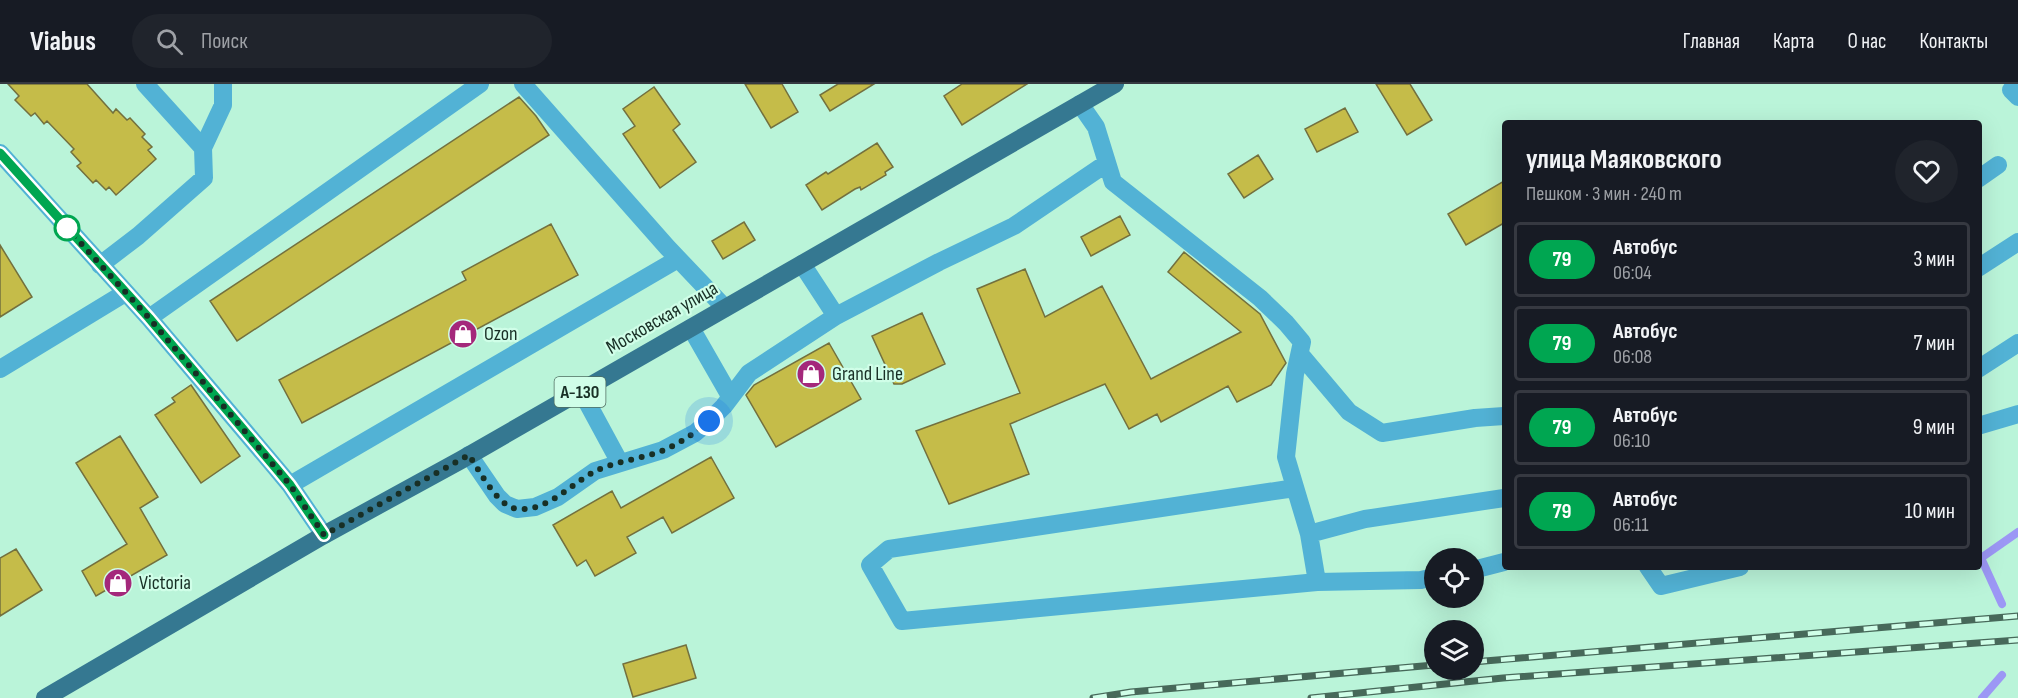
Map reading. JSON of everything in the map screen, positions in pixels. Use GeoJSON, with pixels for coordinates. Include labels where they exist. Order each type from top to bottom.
{"type":"FeatureCollection","features":[{"type":"Feature","properties":{"kind":"main road","name":"Московская улица"},"geometry":{"type":"LineString","coordinates":[[45,698],[324,535],[469,455],[1115,84]]}},
{"type":"Feature","properties":{"kind":"street"},"geometry":{"type":"LineString","coordinates":[[144,84],[203,148]]}},
{"type":"Feature","properties":{"kind":"street"},"geometry":{"type":"LineString","coordinates":[[100,265],[138,236],[204,178],[203,148],[223,105],[223,84]]}},
{"type":"Feature","properties":{"kind":"street"},"geometry":{"type":"LineString","coordinates":[[149,318],[480,84]]}},
{"type":"Feature","properties":{"kind":"street"},"geometry":{"type":"LineString","coordinates":[[523,84],[678,259],[725,308]]}},
{"type":"Feature","properties":{"kind":"street"},"geometry":{"type":"LineString","coordinates":[[1080,104],[1096,127],[1113,182],[1260,298],[1286,322],[1302,342],[1286,458],[1309,534],[1317,582]]}},
{"type":"Feature","properties":{"kind":"street"},"geometry":{"type":"LineString","coordinates":[[0,153],[149,318],[290,485],[324,535]]}},
{"type":"Feature","properties":{"kind":"street"},"geometry":{"type":"LineString","coordinates":[[469,455],[497,496],[505,504],[517,509],[536,507],[558,497],[595,471],[663,450],[695,433],[717,413],[749,373],[836,316],[1014,226],[1107,163]]}},
{"type":"Feature","properties":{"kind":"street"},"geometry":{"type":"LineString","coordinates":[[1982,176],[1998,165]]}},
{"type":"Feature","properties":{"kind":"street"},"geometry":{"type":"LineString","coordinates":[[1982,265],[2018,242]]}},
{"type":"Feature","properties":{"kind":"street"},"geometry":{"type":"LineString","coordinates":[[290,485],[678,259]]}},
{"type":"Feature","properties":{"kind":"street"},"geometry":{"type":"LineString","coordinates":[[802,264],[836,316]]}},
{"type":"Feature","properties":{"kind":"street"},"geometry":{"type":"LineString","coordinates":[[0,369],[125,293]]}},
{"type":"Feature","properties":{"kind":"street"},"geometry":{"type":"LineString","coordinates":[[691,328],[730,396]]}},
{"type":"Feature","properties":{"kind":"street"},"geometry":{"type":"LineString","coordinates":[[1982,366],[2018,343]]}},
{"type":"Feature","properties":{"kind":"street"},"geometry":{"type":"LineString","coordinates":[[1300,354],[1349,412],[1382,433],[1475,418],[1502,417]]}},
{"type":"Feature","properties":{"kind":"street"},"geometry":{"type":"LineString","coordinates":[[581,391],[620,463]]}},
{"type":"Feature","properties":{"kind":"street"},"geometry":{"type":"LineString","coordinates":[[1475,418],[1502,406]]}},
{"type":"Feature","properties":{"kind":"street"},"geometry":{"type":"LineString","coordinates":[[1982,425],[2018,414]]}},
{"type":"Feature","properties":{"kind":"street"},"geometry":{"type":"LineString","coordinates":[[1296,488],[889,549],[870,565],[902,621],[1317,582],[1424,579]]}},
{"type":"Feature","properties":{"kind":"street"},"geometry":{"type":"LineString","coordinates":[[1309,534],[1365,519],[1502,498]]}},
{"type":"Feature","properties":{"kind":"street"},"geometry":{"type":"LineString","coordinates":[[1484,567],[1502,563]]}},
{"type":"Feature","properties":{"kind":"street"},"geometry":{"type":"LineString","coordinates":[[1650,570],[1661,586],[1728,570]]}},
{"type":"Feature","properties":{"kind":"building"},"geometry":{"type":"Polygon","coordinates":[[[8,84],[87,84],[113,113],[116,109],[127,120],[130,118],[145,134],[142,137],[152,147],[148,150],[156,159],[116,195],[109,187],[106,190],[96,180],[93,183],[77,166],[81,163],[71,152],[74,149],[47,121],[44,124],[35,113],[31,116],[15,100],[19,96],[8,84]]]}},
{"type":"Feature","properties":{"kind":"building"},"geometry":{"type":"Polygon","coordinates":[[[745,84],[782,84],[798,112],[771,128],[745,84]]]}},
{"type":"Feature","properties":{"kind":"building"},"geometry":{"type":"Polygon","coordinates":[[[838,84],[874,84],[830,111],[820,95],[838,84]]]}},
{"type":"Feature","properties":{"kind":"building"},"geometry":{"type":"Polygon","coordinates":[[[962,84],[1027,84],[962,125],[944,96],[962,84]]]}},
{"type":"Feature","properties":{"kind":"building"},"geometry":{"type":"Polygon","coordinates":[[[1376,84],[1410,84],[1432,120],[1407,135],[1376,84]]]}},
{"type":"Feature","properties":{"kind":"building"},"geometry":{"type":"Polygon","coordinates":[[[654,87],[680,124],[673,130],[696,162],[660,188],[623,134],[635,126],[623,109],[654,87]]]}},
{"type":"Feature","properties":{"kind":"building"},"geometry":{"type":"Polygon","coordinates":[[[519,97],[549,135],[237,341],[210,301],[519,97]]]}},
{"type":"Feature","properties":{"kind":"building"},"geometry":{"type":"Polygon","coordinates":[[[1345,108],[1358,132],[1317,152],[1305,129],[1345,108]]]}},
{"type":"Feature","properties":{"kind":"building"},"geometry":{"type":"Polygon","coordinates":[[[877,143],[893,167],[885,172],[886,175],[861,190],[860,187],[855,189],[822,210],[806,185],[877,143]]]}},
{"type":"Feature","properties":{"kind":"building"},"geometry":{"type":"Polygon","coordinates":[[[1258,155],[1273,179],[1244,198],[1228,174],[1258,155]]]}},
{"type":"Feature","properties":{"kind":"building"},"geometry":{"type":"Polygon","coordinates":[[[1502,182],[1502,224],[1466,245],[1448,214],[1502,182]]]}},
{"type":"Feature","properties":{"kind":"building"},"geometry":{"type":"Polygon","coordinates":[[[1120,216],[1130,235],[1091,256],[1081,237],[1120,216]]]}},
{"type":"Feature","properties":{"kind":"building"},"geometry":{"type":"Polygon","coordinates":[[[744,222],[755,240],[723,259],[712,241],[744,222]]]}},
{"type":"Feature","properties":{"kind":"building"},"geometry":{"type":"Polygon","coordinates":[[[551,224],[578,275],[302,423],[279,380],[466,280],[462,272],[551,224]]]}},
{"type":"Feature","properties":{"kind":"building"},"geometry":{"type":"Polygon","coordinates":[[[0,245],[32,297],[0,317],[0,245]]]}},
{"type":"Feature","properties":{"kind":"building"},"geometry":{"type":"Polygon","coordinates":[[[1184,252],[1260,314],[1286,363],[1271,385],[1237,402],[1228,386],[1161,422],[1157,414],[1129,429],[1105,384],[1010,424],[1029,474],[949,504],[916,431],[1020,393],[977,289],[1025,269],[1045,317],[1102,286],[1151,379],[1241,332],[1168,272],[1184,252]]]}},
{"type":"Feature","properties":{"kind":"building"},"geometry":{"type":"Polygon","coordinates":[[[922,313],[945,364],[902,384],[894,384],[872,336],[922,313]]]}},
{"type":"Feature","properties":{"kind":"building"},"geometry":{"type":"Polygon","coordinates":[[[829,343],[861,399],[776,447],[746,395],[754,385],[829,343]]]}},
{"type":"Feature","properties":{"kind":"building"},"geometry":{"type":"Polygon","coordinates":[[[191,385],[240,456],[201,483],[155,415],[175,402],[172,398],[191,385]]]}},
{"type":"Feature","properties":{"kind":"building"},"geometry":{"type":"Polygon","coordinates":[[[120,436],[158,497],[140,508],[167,555],[96,596],[82,571],[127,544],[76,463],[120,436]]]}},
{"type":"Feature","properties":{"kind":"building"},"geometry":{"type":"Polygon","coordinates":[[[711,457],[734,498],[672,533],[663,517],[627,537],[636,553],[595,576],[586,560],[577,566],[553,525],[612,491],[621,508],[711,457]]]}},
{"type":"Feature","properties":{"kind":"building"},"geometry":{"type":"Polygon","coordinates":[[[16,549],[42,590],[0,616],[0,558],[16,549]]]}},
{"type":"Feature","properties":{"kind":"building"},"geometry":{"type":"Polygon","coordinates":[[[686,645],[696,678],[633,697],[623,664],[686,645]]]}},
{"type":"Feature","properties":{"kind":"waterway"},"geometry":{"type":"LineString","coordinates":[[1982,557],[2018,532]]}},
{"type":"Feature","properties":{"kind":"waterway"},"geometry":{"type":"LineString","coordinates":[[1982,560],[2002,604]]}},
{"type":"Feature","properties":{"kind":"waterway"},"geometry":{"type":"LineString","coordinates":[[1982,698],[2002,675]]}},
{"type":"Feature","properties":{"kind":"railway"},"geometry":{"type":"LineString","coordinates":[[1484,661],[2018,616]]}},
{"type":"Feature","properties":{"kind":"railway"},"geometry":{"type":"LineString","coordinates":[[1311,698],[1503,678],[2018,640]]}},
{"type":"Feature","properties":{"kind":"railway"},"geometry":{"type":"LineString","coordinates":[[1093,698],[1131,692],[1424,666]]}},
{"type":"Feature","properties":{"kind":"bus line","name":"79"},"geometry":{"type":"LineString","coordinates":[[0,153],[149,318],[290,485],[324,535]]}},
{"type":"Feature","properties":{"kind":"place","name":"Ozon"},"geometry":{"type":"Point","coordinates":[463,334]}},
{"type":"Feature","properties":{"kind":"place","name":"Grand Line"},"geometry":{"type":"Point","coordinates":[811,374]}},
{"type":"Feature","properties":{"kind":"place","name":"Victoria"},"geometry":{"type":"Point","coordinates":[118,583]}},
{"type":"Feature","properties":{"kind":"route"},"geometry":{"type":"LineString","coordinates":[[67,228],[149,318],[275,467],[324,535],[469,455],[505,504],[517,509],[536,507],[558,497],[595,471],[663,450],[695,433],[709,421]]}}]}
